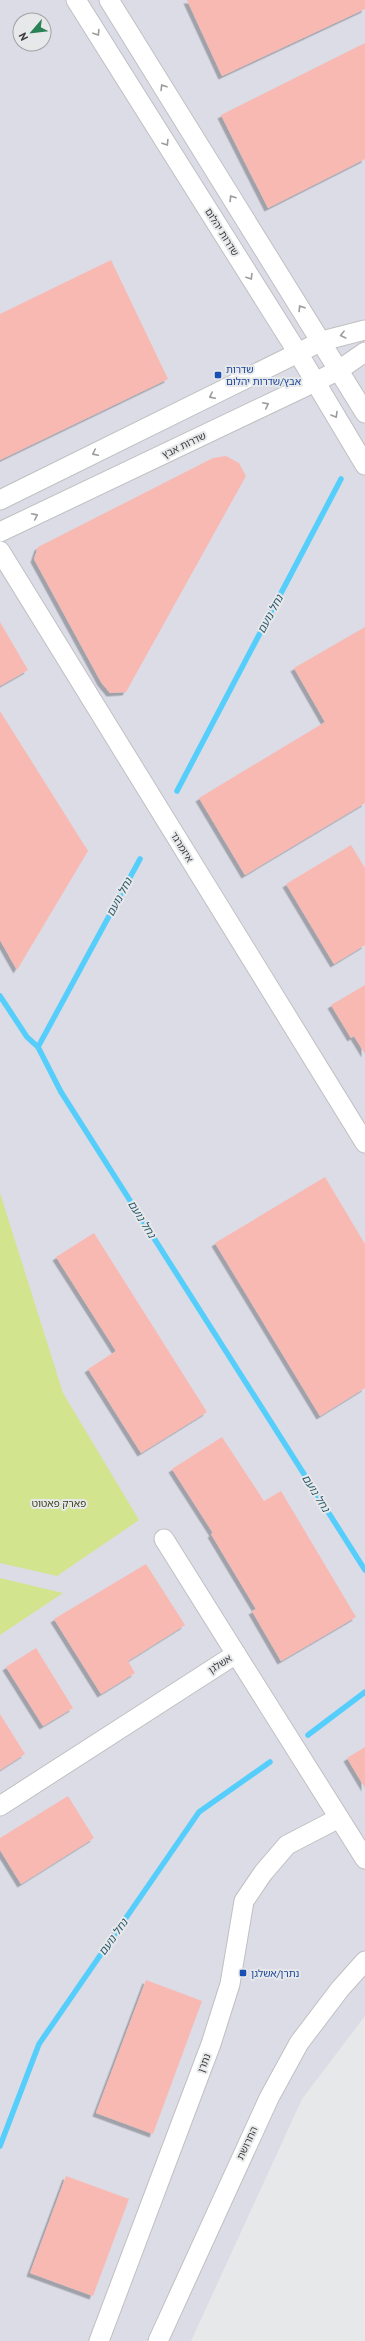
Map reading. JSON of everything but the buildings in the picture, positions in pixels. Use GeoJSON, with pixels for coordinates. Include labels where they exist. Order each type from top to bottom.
{"type":"FeatureCollection","features":[{"type":"Feature","properties":{"kind":"street","name":"שדרות יהלום"},"geometry":{"type":"LineString","coordinates":[[76,0],[298,353],[365,465]]}},
{"type":"Feature","properties":{"kind":"street"},"geometry":{"type":"LineString","coordinates":[[109,0],[322,341],[365,414]]}},
{"type":"Feature","properties":{"kind":"street"},"geometry":{"type":"LineString","coordinates":[[0,500],[322,341],[365,330]]}},
{"type":"Feature","properties":{"kind":"street","name":"שדרות אבץ"},"geometry":{"type":"LineString","coordinates":[[0,532],[315,382],[339,370],[365,352]]}},
{"type":"Feature","properties":{"kind":"street","name":"איזמרגד"},"geometry":{"type":"LineString","coordinates":[[0,551],[365,1143]]}},
{"type":"Feature","properties":{"kind":"street"},"geometry":{"type":"LineString","coordinates":[[164,1539],[236,1654]]}},
{"type":"Feature","properties":{"kind":"street","name":"אשלגן"},"geometry":{"type":"LineString","coordinates":[[0,1806],[236,1654],[365,1859]]}},
{"type":"Feature","properties":{"kind":"street","name":"נתרן"},"geometry":{"type":"LineString","coordinates":[[99,2341],[211,2044],[230,1984],[244,1901],[263,1873],[287,1845],[339,1818]]}},
{"type":"Feature","properties":{"kind":"street","name":"החרושת"},"geometry":{"type":"LineString","coordinates":[[158,2341],[268,2098],[299,2043],[340,1988],[365,1961]]}},
{"type":"Feature","properties":{"kind":"shaded area"},"geometry":{"type":"Polygon","coordinates":[[[0,0],[365,0],[365,2016],[302,2099],[191,2341],[0,2341],[0,0]]]}},
{"type":"Feature","properties":{"kind":"green space","name":"פארק פאטוט"},"geometry":{"type":"Polygon","coordinates":[[[0,1193],[63,1393],[139,1520],[57,1576],[0,1563],[0,1193]]]}},
{"type":"Feature","properties":{"kind":"green space"},"geometry":{"type":"Polygon","coordinates":[[[0,1578],[63,1593],[0,1635],[0,1578]]]}},
{"type":"Feature","properties":{"kind":"waterway","name":"נחל נועם"},"geometry":{"type":"LineString","coordinates":[[177,791],[341,479]]}},
{"type":"Feature","properties":{"kind":"waterway","name":"נחל נועם"},"geometry":{"type":"LineString","coordinates":[[140,859],[38,1047],[61,1092],[365,1570]]}},
{"type":"Feature","properties":{"kind":"waterway"},"geometry":{"type":"LineString","coordinates":[[0,996],[27,1037],[38,1047]]}},
{"type":"Feature","properties":{"kind":"waterway","name":"נחל נועם"},"geometry":{"type":"LineString","coordinates":[[308,1735],[365,1692]]}},
{"type":"Feature","properties":{"kind":"waterway","name":"נחל נועם"},"geometry":{"type":"LineString","coordinates":[[0,2146],[39,2044],[199,1812],[270,1762]]}},
{"type":"Feature","properties":{"kind":"place","name":"שדרות אבץ/שדרות יהלום"},"geometry":{"type":"Point","coordinates":[218,375]}},
{"type":"Feature","properties":{"kind":"place","name":"נתרן/אשלגן"},"geometry":{"type":"Point","coordinates":[243,1973]}}]}
